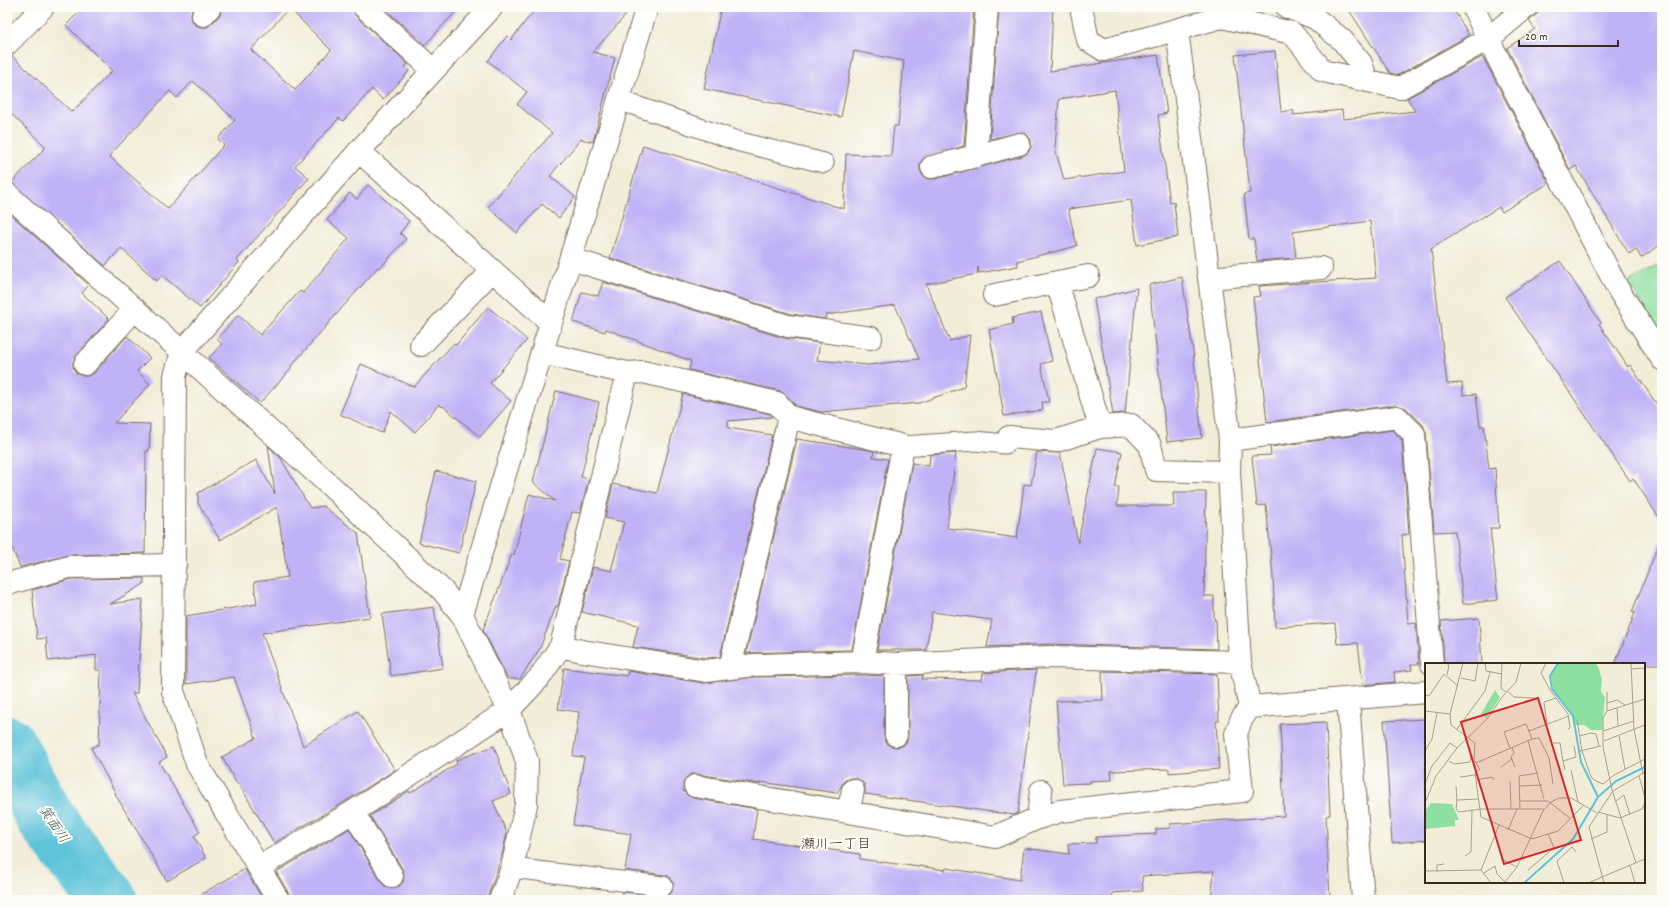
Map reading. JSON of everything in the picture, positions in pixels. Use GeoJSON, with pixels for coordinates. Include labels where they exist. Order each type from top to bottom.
{"type":"FeatureCollection","features":[{"type":"Feature","properties":{"kind":"street"},"geometry":{"type":"LineString","coordinates":[[7,44],[42,7]]}},
{"type":"Feature","properties":{"kind":"street"},"geometry":{"type":"LineString","coordinates":[[364,7],[433,70]]}},
{"type":"Feature","properties":{"kind":"street"},"geometry":{"type":"LineString","coordinates":[[278,900],[197,764],[173,691],[175,376],[182,352],[359,151],[492,7]]}},
{"type":"Feature","properties":{"kind":"street"},"geometry":{"type":"LineString","coordinates":[[462,615],[647,7]]}},
{"type":"Feature","properties":{"kind":"street"},"geometry":{"type":"LineString","coordinates":[[976,156],[987,7]]}},
{"type":"Feature","properties":{"kind":"street"},"geometry":{"type":"LineString","coordinates":[[1081,7],[1088,40],[1104,50],[1222,17],[1292,33],[1323,71],[1400,88],[1488,39],[1526,7]]}},
{"type":"Feature","properties":{"kind":"street"},"geometry":{"type":"LineString","coordinates":[[1287,7],[1315,18],[1342,40],[1361,63],[1367,81]]}},
{"type":"Feature","properties":{"kind":"street"},"geometry":{"type":"LineString","coordinates":[[1473,7],[1488,39],[1618,289],[1662,359]]}},
{"type":"Feature","properties":{"kind":"street"},"geometry":{"type":"LineString","coordinates":[[1177,30],[1230,440],[1229,472],[1240,662],[1250,708]]}},
{"type":"Feature","properties":{"kind":"street"},"geometry":{"type":"LineString","coordinates":[[932,168],[1019,144]]}},
{"type":"Feature","properties":{"kind":"street"},"geometry":{"type":"LineString","coordinates":[[359,151],[551,323]]}},
{"type":"Feature","properties":{"kind":"street"},"geometry":{"type":"LineString","coordinates":[[7,194],[334,489],[442,590],[462,615],[509,710],[527,761],[526,805],[512,868],[500,900]]}},
{"type":"Feature","properties":{"kind":"street"},"geometry":{"type":"LineString","coordinates":[[571,259],[788,326],[871,338]]}},
{"type":"Feature","properties":{"kind":"street"},"geometry":{"type":"LineString","coordinates":[[1209,278],[1321,268]]}},
{"type":"Feature","properties":{"kind":"street"},"geometry":{"type":"LineString","coordinates":[[421,346],[492,271]]}},
{"type":"Feature","properties":{"kind":"street"},"geometry":{"type":"LineString","coordinates":[[994,295],[1088,276]]}},
{"type":"Feature","properties":{"kind":"street"},"geometry":{"type":"LineString","coordinates":[[1057,282],[1100,427]]}},
{"type":"Feature","properties":{"kind":"street"},"geometry":{"type":"LineString","coordinates":[[85,364],[135,309]]}},
{"type":"Feature","properties":{"kind":"street"},"geometry":{"type":"LineString","coordinates":[[542,353],[627,373],[644,372],[777,403],[789,417],[903,446],[862,662]]}},
{"type":"Feature","properties":{"kind":"street"},"geometry":{"type":"LineString","coordinates":[[259,867],[353,812],[509,710],[539,678],[561,646],[627,373]]}},
{"type":"Feature","properties":{"kind":"street"},"geometry":{"type":"LineString","coordinates":[[730,668],[789,417]]}},
{"type":"Feature","properties":{"kind":"street"},"geometry":{"type":"LineString","coordinates":[[1230,440],[1397,417],[1414,434],[1432,663]]}},
{"type":"Feature","properties":{"kind":"street"},"geometry":{"type":"LineString","coordinates":[[1009,437],[1056,441],[1100,427],[1131,425],[1150,445],[1156,470],[1229,472]]}},
{"type":"Feature","properties":{"kind":"street"},"geometry":{"type":"LineString","coordinates":[[7,584],[69,567],[175,565]]}},
{"type":"Feature","properties":{"kind":"street"},"geometry":{"type":"LineString","coordinates":[[561,646],[582,651],[706,671],[754,664],[862,662],[896,664],[1049,657],[1240,662]]}},
{"type":"Feature","properties":{"kind":"street"},"geometry":{"type":"LineString","coordinates":[[896,664],[896,735]]}},
{"type":"Feature","properties":{"kind":"street"},"geometry":{"type":"LineString","coordinates":[[695,786],[995,837],[1038,818],[1060,811],[1242,792],[1236,734],[1241,720],[1250,708],[1425,692]]}},
{"type":"Feature","properties":{"kind":"street"},"geometry":{"type":"LineString","coordinates":[[1348,700],[1363,900]]}},
{"type":"Feature","properties":{"kind":"street"},"geometry":{"type":"LineString","coordinates":[[848,812],[853,790]]}},
{"type":"Feature","properties":{"kind":"street"},"geometry":{"type":"LineString","coordinates":[[1038,818],[1041,791]]}},
{"type":"Feature","properties":{"kind":"street"},"geometry":{"type":"LineString","coordinates":[[353,812],[392,876]]}},
{"type":"Feature","properties":{"kind":"lane"},"geometry":{"type":"LineString","coordinates":[[619,100],[740,142],[824,163]]}},
{"type":"Feature","properties":{"kind":"lane"},"geometry":{"type":"LineString","coordinates":[[903,446],[975,441],[1005,444],[1009,437]]}},
{"type":"Feature","properties":{"kind":"lane"},"geometry":{"type":"LineString","coordinates":[[512,868],[663,886]]}},
{"type":"Feature","properties":{"kind":"green space"},"geometry":{"type":"Polygon","coordinates":[[[1662,263],[1662,336],[1628,282],[1662,263]]]}},
{"type":"Feature","properties":{"kind":"building"},"geometry":{"type":"Polygon","coordinates":[[[84,7],[193,7],[191,19],[195,25],[207,27],[220,15],[222,7],[352,7],[356,16],[408,64],[405,67],[409,71],[383,100],[372,89],[343,121],[339,118],[295,166],[309,178],[237,260],[239,262],[200,308],[162,275],[157,281],[121,248],[105,266],[11,183],[46,147],[7,110],[7,56],[11,55],[72,112],[112,71],[66,25],[84,7]],[[289,8],[251,50],[295,90],[331,50],[289,8]],[[193,81],[177,98],[170,91],[109,156],[168,209],[224,145],[218,139],[235,120],[193,81]]]}},
{"type":"Feature","properties":{"kind":"building"},"geometry":{"type":"Polygon","coordinates":[[[383,7],[460,7],[425,45],[383,7]]]}},
{"type":"Feature","properties":{"kind":"building"},"geometry":{"type":"Polygon","coordinates":[[[537,7],[633,7],[593,52],[615,58],[593,142],[581,139],[550,176],[575,197],[559,218],[542,204],[517,233],[488,207],[552,133],[517,104],[527,92],[488,61],[507,36],[511,40],[537,7]]]}},
{"type":"Feature","properties":{"kind":"building"},"geometry":{"type":"Polygon","coordinates":[[[721,7],[974,7],[964,146],[924,158],[920,163],[920,170],[923,176],[929,179],[935,179],[1022,156],[1028,153],[1031,147],[1031,140],[1022,132],[990,139],[999,7],[1053,7],[1050,71],[1158,55],[1167,113],[1158,115],[1170,203],[1174,202],[1178,237],[1137,245],[1131,200],[1068,209],[1077,246],[1017,261],[1018,266],[979,273],[978,267],[977,274],[926,284],[950,341],[970,335],[964,387],[919,403],[821,412],[796,406],[780,391],[689,370],[691,361],[606,329],[605,332],[573,322],[582,292],[598,296],[603,282],[784,338],[820,343],[817,360],[868,365],[919,359],[895,305],[826,315],[825,319],[791,314],[610,258],[643,145],[844,209],[846,154],[891,156],[894,126],[898,126],[904,61],[854,51],[841,117],[704,89],[721,7]],[[1115,90],[1059,99],[1055,148],[1064,180],[1124,171],[1115,90]]]}},
{"type":"Feature","properties":{"kind":"building"},"geometry":{"type":"Polygon","coordinates":[[[1347,7],[1452,7],[1469,35],[1398,75],[1390,73],[1347,7]]]}},
{"type":"Feature","properties":{"kind":"building"},"geometry":{"type":"Polygon","coordinates":[[[1545,7],[1662,7],[1662,244],[1641,258],[1636,249],[1629,254],[1576,166],[1570,170],[1507,48],[1535,29],[1529,21],[1545,7]]]}},
{"type":"Feature","properties":{"kind":"building"},"geometry":{"type":"Polygon","coordinates":[[[1275,51],[1281,112],[1293,110],[1294,115],[1342,110],[1343,119],[1415,111],[1407,98],[1482,57],[1549,183],[1502,212],[1499,207],[1431,249],[1447,384],[1462,383],[1463,395],[1476,394],[1480,426],[1484,426],[1489,469],[1495,468],[1499,528],[1490,528],[1498,600],[1463,604],[1455,531],[1434,532],[1426,433],[1423,425],[1406,408],[1395,405],[1267,422],[1253,297],[1261,296],[1259,286],[1376,278],[1370,221],[1293,232],[1296,258],[1257,261],[1254,239],[1249,239],[1244,194],[1250,193],[1235,55],[1275,51]]]}},
{"type":"Feature","properties":{"kind":"building"},"geometry":{"type":"Polygon","coordinates":[[[368,185],[409,221],[400,233],[406,239],[380,268],[378,267],[290,367],[292,368],[260,403],[209,358],[222,344],[217,339],[238,315],[260,335],[300,291],[303,293],[349,238],[327,220],[350,193],[357,199],[368,185]]]}},
{"type":"Feature","properties":{"kind":"building"},"geometry":{"type":"Polygon","coordinates":[[[7,211],[89,285],[82,293],[109,319],[76,356],[73,362],[73,367],[76,373],[83,376],[88,376],[94,373],[127,336],[150,358],[137,371],[150,384],[114,423],[150,424],[149,451],[146,451],[145,553],[69,555],[20,567],[7,536],[7,211]]]}},
{"type":"Feature","properties":{"kind":"building"},"geometry":{"type":"Polygon","coordinates":[[[1560,261],[1628,367],[1630,365],[1662,412],[1662,522],[1633,478],[1630,481],[1505,297],[1560,261]]]}},
{"type":"Feature","properties":{"kind":"building"},"geometry":{"type":"Polygon","coordinates":[[[1182,277],[1193,351],[1202,438],[1167,442],[1149,285],[1182,277]]]}},
{"type":"Feature","properties":{"kind":"building"},"geometry":{"type":"Polygon","coordinates":[[[1137,288],[1125,413],[1113,414],[1094,299],[1137,288]]]}},
{"type":"Feature","properties":{"kind":"building"},"geometry":{"type":"Polygon","coordinates":[[[488,307],[527,340],[490,383],[511,401],[480,437],[439,404],[415,432],[391,411],[382,433],[340,414],[361,364],[414,387],[454,343],[456,345],[488,307]]]}},
{"type":"Feature","properties":{"kind":"building"},"geometry":{"type":"Polygon","coordinates":[[[1041,312],[1052,361],[1041,364],[1049,402],[1042,402],[1043,410],[1004,416],[989,330],[1013,324],[1012,318],[1041,312]]]}},
{"type":"Feature","properties":{"kind":"building"},"geometry":{"type":"Polygon","coordinates":[[[556,391],[599,402],[581,477],[589,479],[580,513],[572,512],[560,559],[569,561],[558,606],[556,606],[540,648],[520,679],[509,679],[483,630],[512,554],[514,555],[529,494],[555,501],[533,482],[556,391]]]}},
{"type":"Feature","properties":{"kind":"building"},"geometry":{"type":"Polygon","coordinates":[[[683,394],[770,414],[772,417],[728,421],[728,428],[772,435],[720,657],[706,658],[633,647],[638,625],[582,612],[593,567],[611,571],[624,522],[605,518],[613,484],[657,493],[683,394]]]}},
{"type":"Feature","properties":{"kind":"building"},"geometry":{"type":"Polygon","coordinates":[[[1393,430],[1402,440],[1409,534],[1402,535],[1408,624],[1416,623],[1419,664],[1411,664],[1412,670],[1394,672],[1395,682],[1363,685],[1358,643],[1337,644],[1335,623],[1275,627],[1273,576],[1266,505],[1257,506],[1252,456],[1271,455],[1270,447],[1393,430]]]}},
{"type":"Feature","properties":{"kind":"building"},"geometry":{"type":"Polygon","coordinates":[[[797,439],[874,451],[873,457],[888,459],[852,650],[746,653],[797,439]]]}},
{"type":"Feature","properties":{"kind":"building"},"geometry":{"type":"Polygon","coordinates":[[[268,446],[280,457],[310,508],[323,506],[358,533],[370,617],[262,633],[303,746],[358,711],[395,770],[346,801],[274,843],[222,757],[256,738],[234,677],[186,684],[186,616],[257,604],[254,582],[288,577],[277,507],[220,540],[198,503],[198,493],[256,460],[275,494],[268,446]]]}},
{"type":"Feature","properties":{"kind":"building"},"geometry":{"type":"Polygon","coordinates":[[[1097,448],[1122,452],[1115,487],[1119,487],[1117,506],[1174,506],[1173,492],[1206,492],[1204,596],[1214,596],[1214,620],[1216,620],[1217,649],[1049,644],[987,647],[992,620],[932,612],[926,650],[877,650],[912,463],[929,466],[930,455],[956,453],[947,528],[1017,538],[1024,484],[1031,485],[1037,452],[1060,453],[1078,543],[1097,448]]]}},
{"type":"Feature","properties":{"kind":"building"},"geometry":{"type":"Polygon","coordinates":[[[436,471],[476,481],[459,553],[419,543],[436,471]]]}},
{"type":"Feature","properties":{"kind":"building"},"geometry":{"type":"Polygon","coordinates":[[[1660,541],[1662,541],[1662,664],[1615,663],[1635,613],[1632,612],[1660,541]]]}},
{"type":"Feature","properties":{"kind":"building"},"geometry":{"type":"Polygon","coordinates":[[[144,578],[144,584],[110,604],[143,599],[137,693],[132,693],[167,757],[159,762],[200,832],[194,836],[206,858],[167,881],[115,794],[91,748],[99,744],[101,670],[96,670],[96,655],[48,661],[46,638],[37,639],[32,590],[71,579],[144,578]]]}},
{"type":"Feature","properties":{"kind":"building"},"geometry":{"type":"Polygon","coordinates":[[[434,607],[443,668],[391,676],[382,614],[434,607]]]}},
{"type":"Feature","properties":{"kind":"building"},"geometry":{"type":"Polygon","coordinates":[[[1479,618],[1482,663],[1444,663],[1441,621],[1479,618]]]}},
{"type":"Feature","properties":{"kind":"building"},"geometry":{"type":"Polygon","coordinates":[[[564,668],[627,676],[628,671],[704,683],[755,677],[884,676],[885,742],[890,746],[896,747],[903,746],[907,741],[908,676],[923,675],[922,679],[982,680],[983,673],[1036,670],[1018,813],[1014,815],[865,794],[865,786],[861,781],[855,778],[850,778],[844,781],[837,793],[760,782],[760,784],[697,774],[691,774],[686,778],[683,784],[683,791],[693,798],[757,809],[753,839],[860,854],[860,859],[945,870],[946,868],[1020,880],[1024,848],[1069,854],[1068,844],[1096,843],[1096,837],[1156,834],[1156,829],[1170,828],[1170,824],[1284,816],[1280,724],[1326,722],[1330,815],[1326,816],[1330,900],[1211,900],[1214,871],[1142,876],[1143,891],[1112,893],[1113,900],[621,900],[622,892],[667,896],[672,892],[673,882],[670,877],[665,875],[625,870],[631,834],[573,825],[584,757],[573,756],[579,712],[558,709],[564,668]]]}},
{"type":"Feature","properties":{"kind":"building"},"geometry":{"type":"Polygon","coordinates":[[[1102,671],[1217,674],[1219,721],[1216,721],[1219,769],[1169,773],[1169,769],[1111,771],[1112,780],[1090,781],[1090,783],[1063,784],[1056,701],[1103,700],[1102,671]]]}},
{"type":"Feature","properties":{"kind":"building"},"geometry":{"type":"Polygon","coordinates":[[[1425,719],[1425,840],[1392,843],[1384,721],[1425,719]]]}},
{"type":"Feature","properties":{"kind":"building"},"geometry":{"type":"Polygon","coordinates":[[[494,746],[511,794],[493,801],[507,833],[502,855],[488,896],[482,900],[290,900],[289,894],[276,872],[349,829],[382,883],[386,887],[392,888],[399,886],[403,882],[403,870],[370,816],[409,791],[410,793],[457,764],[456,760],[494,746]]]}},
{"type":"Feature","properties":{"kind":"building"},"geometry":{"type":"Polygon","coordinates":[[[245,869],[263,900],[191,900],[245,869]]]}},
{"type":"Feature","properties":{"kind":"waterway","name":"箕面川"},"geometry":{"type":"LineString","coordinates":[[7,745],[46,819],[108,900]]}},
{"type":"Feature","properties":{"kind":"district","name":"瀬川一丁目"},"geometry":{"type":"Point","coordinates":[836,845]}}]}
